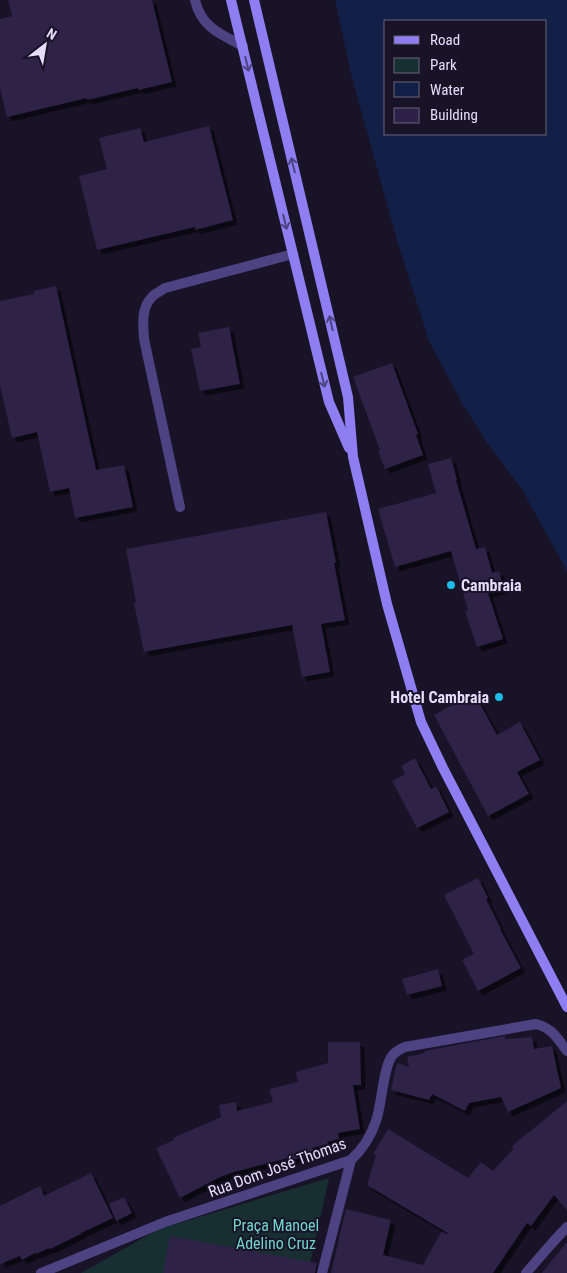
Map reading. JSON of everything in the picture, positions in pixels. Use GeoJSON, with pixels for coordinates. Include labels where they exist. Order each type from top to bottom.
{"type":"FeatureCollection","features":[{"type":"Feature","properties":{"kind":"main road"},"geometry":{"type":"LineString","coordinates":[[231,0],[329,402],[353,457]]}},
{"type":"Feature","properties":{"kind":"main road"},"geometry":{"type":"LineString","coordinates":[[254,0],[348,397],[353,457],[387,604],[421,722],[567,1008]]}},
{"type":"Feature","properties":{"kind":"street"},"geometry":{"type":"LineString","coordinates":[[195,0],[196,8],[203,21],[212,29],[242,46]]}},
{"type":"Feature","properties":{"kind":"street"},"geometry":{"type":"LineString","coordinates":[[180,506],[144,339],[142,319],[146,305],[152,296],[165,288],[293,254]]}},
{"type":"Feature","properties":{"kind":"street","name":"Rua Dom José Thomas"},"geometry":{"type":"LineString","coordinates":[[41,1273],[165,1222],[351,1160],[364,1146],[374,1128],[387,1068],[391,1057],[397,1050],[422,1043],[536,1024],[543,1025],[551,1030],[567,1051]]}},
{"type":"Feature","properties":{"kind":"street"},"geometry":{"type":"LineString","coordinates":[[322,1273],[351,1160]]}},
{"type":"Feature","properties":{"kind":"street"},"geometry":{"type":"LineString","coordinates":[[526,1273],[567,1227]]}},
{"type":"Feature","properties":{"kind":"green space","name":"Praça Manoel Adelino Cruz"},"geometry":{"type":"Polygon","coordinates":[[[329,1178],[308,1273],[81,1273],[159,1229],[329,1178]]]}},
{"type":"Feature","properties":{"kind":"water"},"geometry":{"type":"Polygon","coordinates":[[[335,0],[567,0],[567,571],[523,491],[488,444],[463,405],[429,341],[397,240],[352,78],[335,0]]]}},
{"type":"Feature","properties":{"kind":"building"},"geometry":{"type":"Polygon","coordinates":[[[8,0],[152,0],[172,82],[87,100],[87,98],[7,117],[0,88],[0,19],[12,16],[8,0]]]}},
{"type":"Feature","properties":{"kind":"building"},"geometry":{"type":"Polygon","coordinates":[[[209,126],[233,220],[195,230],[195,227],[97,250],[79,176],[107,169],[99,138],[140,128],[144,142],[209,126]]]}},
{"type":"Feature","properties":{"kind":"building"},"geometry":{"type":"Polygon","coordinates":[[[56,286],[96,470],[124,465],[133,507],[75,518],[69,488],[50,492],[37,432],[12,438],[0,385],[0,301],[34,294],[34,291],[56,286]]]}},
{"type":"Feature","properties":{"kind":"building"},"geometry":{"type":"Polygon","coordinates":[[[229,327],[240,384],[200,391],[191,349],[201,347],[198,333],[229,327]]]}},
{"type":"Feature","properties":{"kind":"building"},"geometry":{"type":"Polygon","coordinates":[[[392,363],[418,434],[416,435],[423,455],[385,469],[378,451],[380,450],[353,377],[392,363]]]}},
{"type":"Feature","properties":{"kind":"building"},"geometry":{"type":"Polygon","coordinates":[[[451,458],[476,549],[485,547],[492,573],[499,571],[504,589],[488,593],[503,639],[477,647],[465,611],[468,610],[451,551],[395,567],[378,509],[436,493],[428,464],[451,458]]]}},
{"type":"Feature","properties":{"kind":"building"},"geometry":{"type":"Polygon","coordinates":[[[326,512],[345,620],[321,624],[330,672],[302,677],[292,625],[144,652],[126,549],[326,512]]]}},
{"type":"Feature","properties":{"kind":"building"},"geometry":{"type":"Polygon","coordinates":[[[474,693],[497,735],[520,722],[540,760],[517,772],[529,794],[488,816],[434,715],[474,693]]]}},
{"type":"Feature","properties":{"kind":"building"},"geometry":{"type":"Polygon","coordinates":[[[415,758],[431,789],[436,786],[449,812],[417,828],[392,781],[405,774],[401,766],[415,758]]]}},
{"type":"Feature","properties":{"kind":"building"},"geometry":{"type":"Polygon","coordinates":[[[478,878],[500,929],[521,968],[478,991],[462,960],[474,954],[444,895],[478,878]]]}},
{"type":"Feature","properties":{"kind":"building"},"geometry":{"type":"Polygon","coordinates":[[[438,969],[442,986],[407,995],[402,979],[438,969]]]}},
{"type":"Feature","properties":{"kind":"building"},"geometry":{"type":"Polygon","coordinates":[[[505,1036],[505,1039],[532,1037],[534,1049],[552,1046],[561,1088],[508,1112],[501,1097],[469,1103],[465,1111],[432,1094],[429,1100],[391,1090],[397,1063],[409,1067],[407,1057],[425,1053],[424,1051],[505,1036]]]}},
{"type":"Feature","properties":{"kind":"building"},"geometry":{"type":"Polygon","coordinates":[[[328,1042],[360,1042],[361,1085],[353,1085],[360,1129],[338,1133],[339,1139],[312,1148],[314,1154],[289,1161],[288,1158],[234,1172],[220,1177],[180,1198],[156,1148],[174,1140],[173,1138],[221,1117],[219,1105],[236,1102],[237,1111],[273,1102],[269,1089],[298,1082],[296,1072],[328,1063],[328,1042]]]}},
{"type":"Feature","properties":{"kind":"building"},"geometry":{"type":"Polygon","coordinates":[[[567,1101],[567,1210],[554,1195],[531,1226],[527,1223],[493,1273],[331,1273],[346,1209],[391,1220],[383,1255],[423,1265],[441,1232],[451,1235],[367,1185],[376,1155],[373,1154],[388,1129],[468,1178],[481,1162],[493,1171],[514,1148],[512,1146],[567,1101]]]}},
{"type":"Feature","properties":{"kind":"building"},"geometry":{"type":"Polygon","coordinates":[[[91,1173],[113,1218],[50,1249],[35,1253],[22,1260],[20,1256],[0,1264],[0,1206],[40,1186],[44,1196],[91,1173]]]}},
{"type":"Feature","properties":{"kind":"building"},"geometry":{"type":"Polygon","coordinates":[[[124,1197],[132,1213],[116,1221],[109,1204],[124,1197]]]}},
{"type":"Feature","properties":{"kind":"building"},"geometry":{"type":"Polygon","coordinates":[[[170,1236],[317,1263],[315,1273],[163,1273],[170,1236]]]}},
{"type":"Feature","properties":{"kind":"building"},"geometry":{"type":"Polygon","coordinates":[[[567,1242],[567,1273],[542,1273],[567,1242]]]}},
{"type":"Feature","properties":{"kind":"place","name":"Cambraia"},"geometry":{"type":"Point","coordinates":[451,585]}},
{"type":"Feature","properties":{"kind":"place","name":"Hotel Cambraia"},"geometry":{"type":"Point","coordinates":[499,697]}}]}
